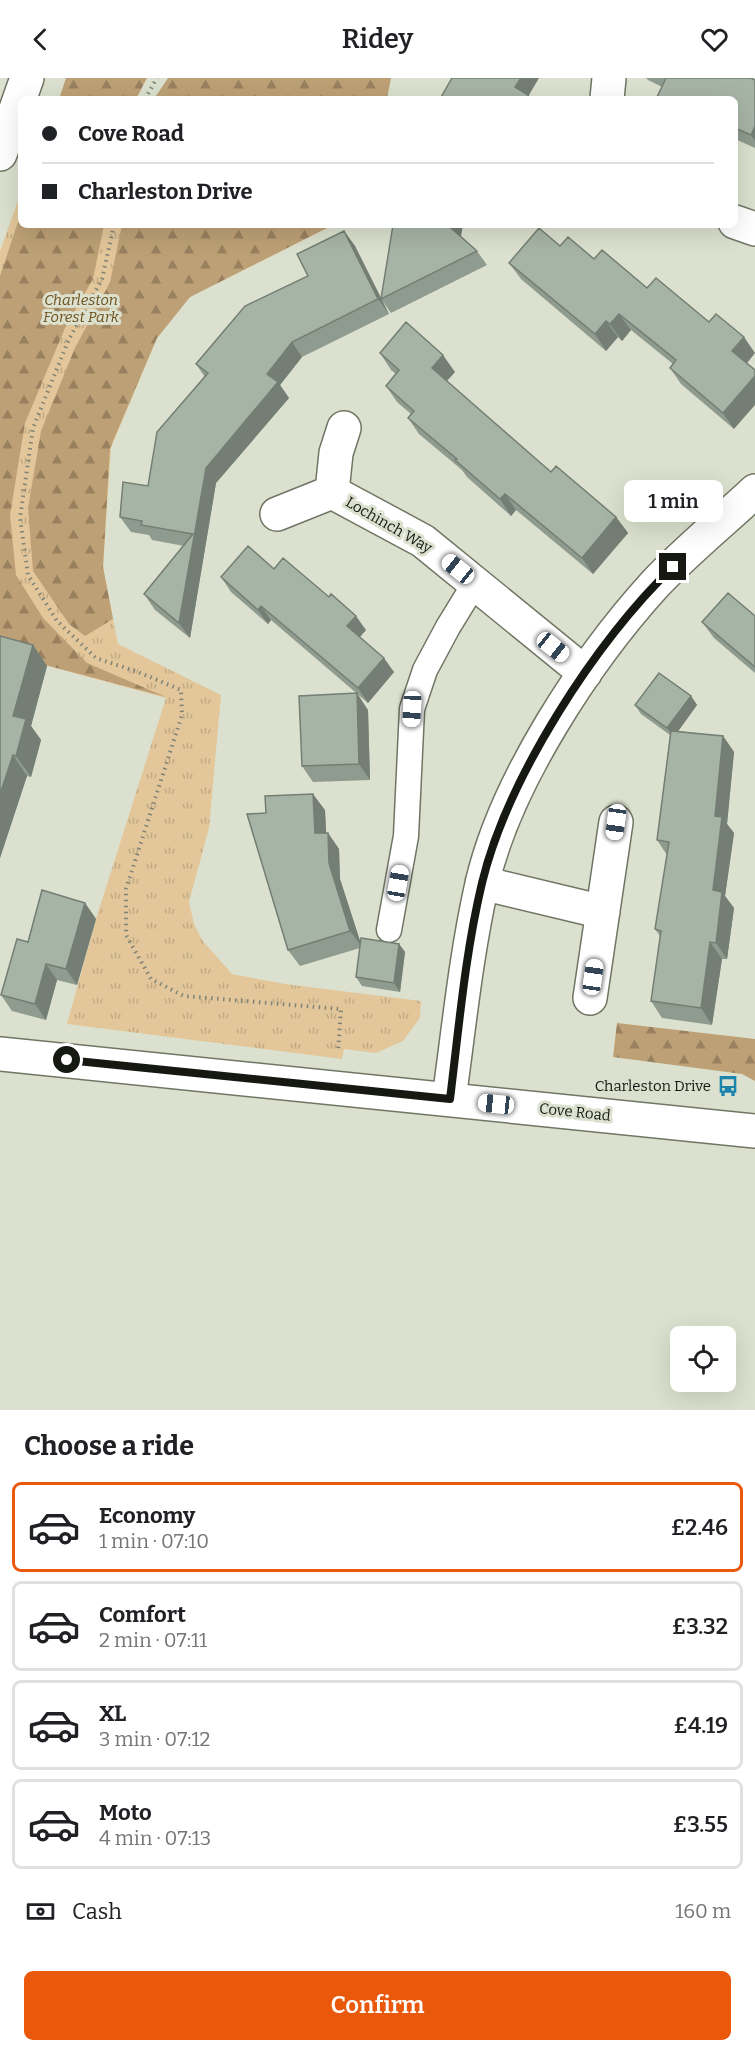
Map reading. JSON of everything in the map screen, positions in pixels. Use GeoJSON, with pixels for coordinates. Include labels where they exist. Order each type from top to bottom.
{"type":"FeatureCollection","features":[{"type":"Feature","properties":{"kind":"street"},"geometry":{"type":"LineString","coordinates":[[21,96],[27,78]]}},
{"type":"Feature","properties":{"kind":"street"},"geometry":{"type":"LineString","coordinates":[[607,96],[609,78]]}},
{"type":"Feature","properties":{"kind":"street"},"geometry":{"type":"LineString","coordinates":[[0,154],[18,103]]}},
{"type":"Feature","properties":{"kind":"street"},"geometry":{"type":"LineString","coordinates":[[738,223],[755,229]]}},
{"type":"Feature","properties":{"kind":"street","name":"Lochinch Way"},"geometry":{"type":"LineString","coordinates":[[332,492],[336,453],[344,429]]}},
{"type":"Feature","properties":{"kind":"street"},"geometry":{"type":"LineString","coordinates":[[450,1099],[467,966],[482,883],[498,832],[523,778],[585,673],[627,616],[657,582],[755,491]]}},
{"type":"Feature","properties":{"kind":"street","name":"Lochinch Way"},"geometry":{"type":"LineString","coordinates":[[277,514],[332,492]]}},
{"type":"Feature","properties":{"kind":"street","name":"Lochinch Way"},"geometry":{"type":"LineString","coordinates":[[332,492],[423,541],[585,673]]}},
{"type":"Feature","properties":{"kind":"street"},"geometry":{"type":"LineString","coordinates":[[590,998],[616,822]]}},
{"type":"Feature","properties":{"kind":"street"},"geometry":{"type":"LineString","coordinates":[[482,883],[603,912]]}},
{"type":"Feature","properties":{"kind":"street","name":"Cove Road"},"geometry":{"type":"LineString","coordinates":[[0,1054],[755,1131]]}},
{"type":"Feature","properties":{"kind":"lane"},"geometry":{"type":"LineString","coordinates":[[389,930],[406,836],[412,709],[425,670],[474,583]]}},
{"type":"Feature","properties":{"kind":"path"},"geometry":{"type":"LineString","coordinates":[[147,96],[157,78]]}},
{"type":"Feature","properties":{"kind":"path"},"geometry":{"type":"LineString","coordinates":[[113,228],[102,279],[69,339],[33,428],[20,518],[28,575],[57,621],[96,658],[181,690],[182,715],[126,889],[126,935],[151,979],[184,996],[341,1009],[338,1053]]}},
{"type":"Feature","properties":{"kind":"green space"},"geometry":{"type":"Polygon","coordinates":[[[66,78],[147,78],[138,96],[60,96],[66,78]]]}},
{"type":"Feature","properties":{"kind":"green space"},"geometry":{"type":"Polygon","coordinates":[[[168,78],[391,78],[388,96],[156,96],[168,78]]]}},
{"type":"Feature","properties":{"kind":"green space","name":"Charleston Forest Park"},"geometry":{"type":"Polygon","coordinates":[[[18,200],[18,228],[327,228],[190,297],[157,338],[111,448],[103,567],[118,644],[221,695],[209,828],[189,902],[194,924],[202,940],[232,974],[285,984],[421,1001],[420,1018],[403,1041],[376,1053],[344,1049],[342,1059],[67,1024],[96,919],[166,698],[0,653],[0,251],[18,200]]]}},
{"type":"Feature","properties":{"kind":"green space"},"geometry":{"type":"Polygon","coordinates":[[[18,222],[18,228],[103,228],[93,279],[65,328],[25,423],[10,515],[16,575],[43,618],[87,663],[166,697],[0,653],[0,276],[18,222]]]}},
{"type":"Feature","properties":{"kind":"green space"},"geometry":{"type":"Polygon","coordinates":[[[121,228],[327,228],[190,297],[157,338],[110,448],[103,567],[113,619],[85,636],[69,624],[33,571],[28,508],[41,431],[75,348],[110,282],[121,228]]]}},
{"type":"Feature","properties":{"kind":"green space"},"geometry":{"type":"Polygon","coordinates":[[[617,1023],[755,1039],[755,1081],[742,1074],[613,1057],[617,1023]]]}},
{"type":"Feature","properties":{"kind":"building"},"geometry":{"type":"Polygon","coordinates":[[[452,78],[521,78],[515,87],[528,95],[528,96],[442,96],[452,78]]]}},
{"type":"Feature","properties":{"kind":"building"},"geometry":{"type":"Polygon","coordinates":[[[666,78],[751,78],[755,80],[755,126],[751,135],[738,129],[738,96],[657,96],[666,78]]]}},
{"type":"Feature","properties":{"kind":"building"},"geometry":{"type":"Polygon","coordinates":[[[393,228],[451,228],[477,251],[381,299],[393,228]]]}},
{"type":"Feature","properties":{"kind":"building"},"geometry":{"type":"Polygon","coordinates":[[[539,228],[560,246],[568,237],[594,259],[602,250],[647,288],[656,278],[709,322],[716,314],[744,337],[732,351],[755,370],[755,376],[723,413],[670,368],[676,360],[619,314],[610,324],[606,321],[595,334],[509,263],[539,228]]]}},
{"type":"Feature","properties":{"kind":"building"},"geometry":{"type":"Polygon","coordinates":[[[344,231],[378,299],[292,342],[267,374],[278,382],[206,468],[179,623],[144,594],[193,534],[141,525],[142,521],[120,517],[123,482],[148,486],[157,432],[208,373],[196,364],[245,306],[308,276],[297,254],[344,231]]]}},
{"type":"Feature","properties":{"kind":"building"},"geometry":{"type":"Polygon","coordinates":[[[406,322],[443,355],[432,368],[551,472],[556,466],[616,517],[582,558],[505,494],[500,499],[408,418],[414,411],[386,386],[399,370],[380,353],[406,322]]]}},
{"type":"Feature","properties":{"kind":"building"},"geometry":{"type":"Polygon","coordinates":[[[248,546],[274,569],[283,558],[329,597],[331,594],[356,616],[347,626],[384,658],[358,688],[261,606],[258,610],[221,577],[248,546]]]}},
{"type":"Feature","properties":{"kind":"building"},"geometry":{"type":"Polygon","coordinates":[[[728,593],[755,616],[755,667],[702,622],[728,593]]]}},
{"type":"Feature","properties":{"kind":"building"},"geometry":{"type":"Polygon","coordinates":[[[0,636],[33,645],[13,716],[26,719],[16,756],[13,755],[0,794],[0,636]]]}},
{"type":"Feature","properties":{"kind":"building"},"geometry":{"type":"Polygon","coordinates":[[[659,673],[691,696],[667,728],[635,705],[659,673]]]}},
{"type":"Feature","properties":{"kind":"building"},"geometry":{"type":"Polygon","coordinates":[[[357,693],[359,764],[302,766],[299,696],[357,693]]]}},
{"type":"Feature","properties":{"kind":"building"},"geometry":{"type":"Polygon","coordinates":[[[671,731],[723,736],[715,816],[722,817],[713,890],[722,892],[716,943],[710,942],[701,1008],[651,1001],[661,931],[655,929],[669,842],[657,840],[671,731]]]}},
{"type":"Feature","properties":{"kind":"building"},"geometry":{"type":"Polygon","coordinates":[[[313,794],[315,833],[328,833],[329,863],[350,931],[288,950],[247,814],[266,813],[265,796],[313,794]]]}},
{"type":"Feature","properties":{"kind":"building"},"geometry":{"type":"Polygon","coordinates":[[[42,890],[85,903],[66,969],[46,964],[35,1004],[1,995],[17,939],[28,942],[42,890]]]}},
{"type":"Feature","properties":{"kind":"building"},"geometry":{"type":"Polygon","coordinates":[[[361,938],[399,944],[394,983],[356,977],[361,938]]]}},
{"type":"Feature","properties":{"kind":"place","name":"Charleston Drive"},"geometry":{"type":"Point","coordinates":[728,1086]}},
{"type":"Feature","properties":{"kind":"route"},"geometry":{"type":"LineString","coordinates":[[67,1060],[450,1099],[467,966],[482,883],[498,832],[523,778],[585,673],[627,616],[673,567]]}}]}
